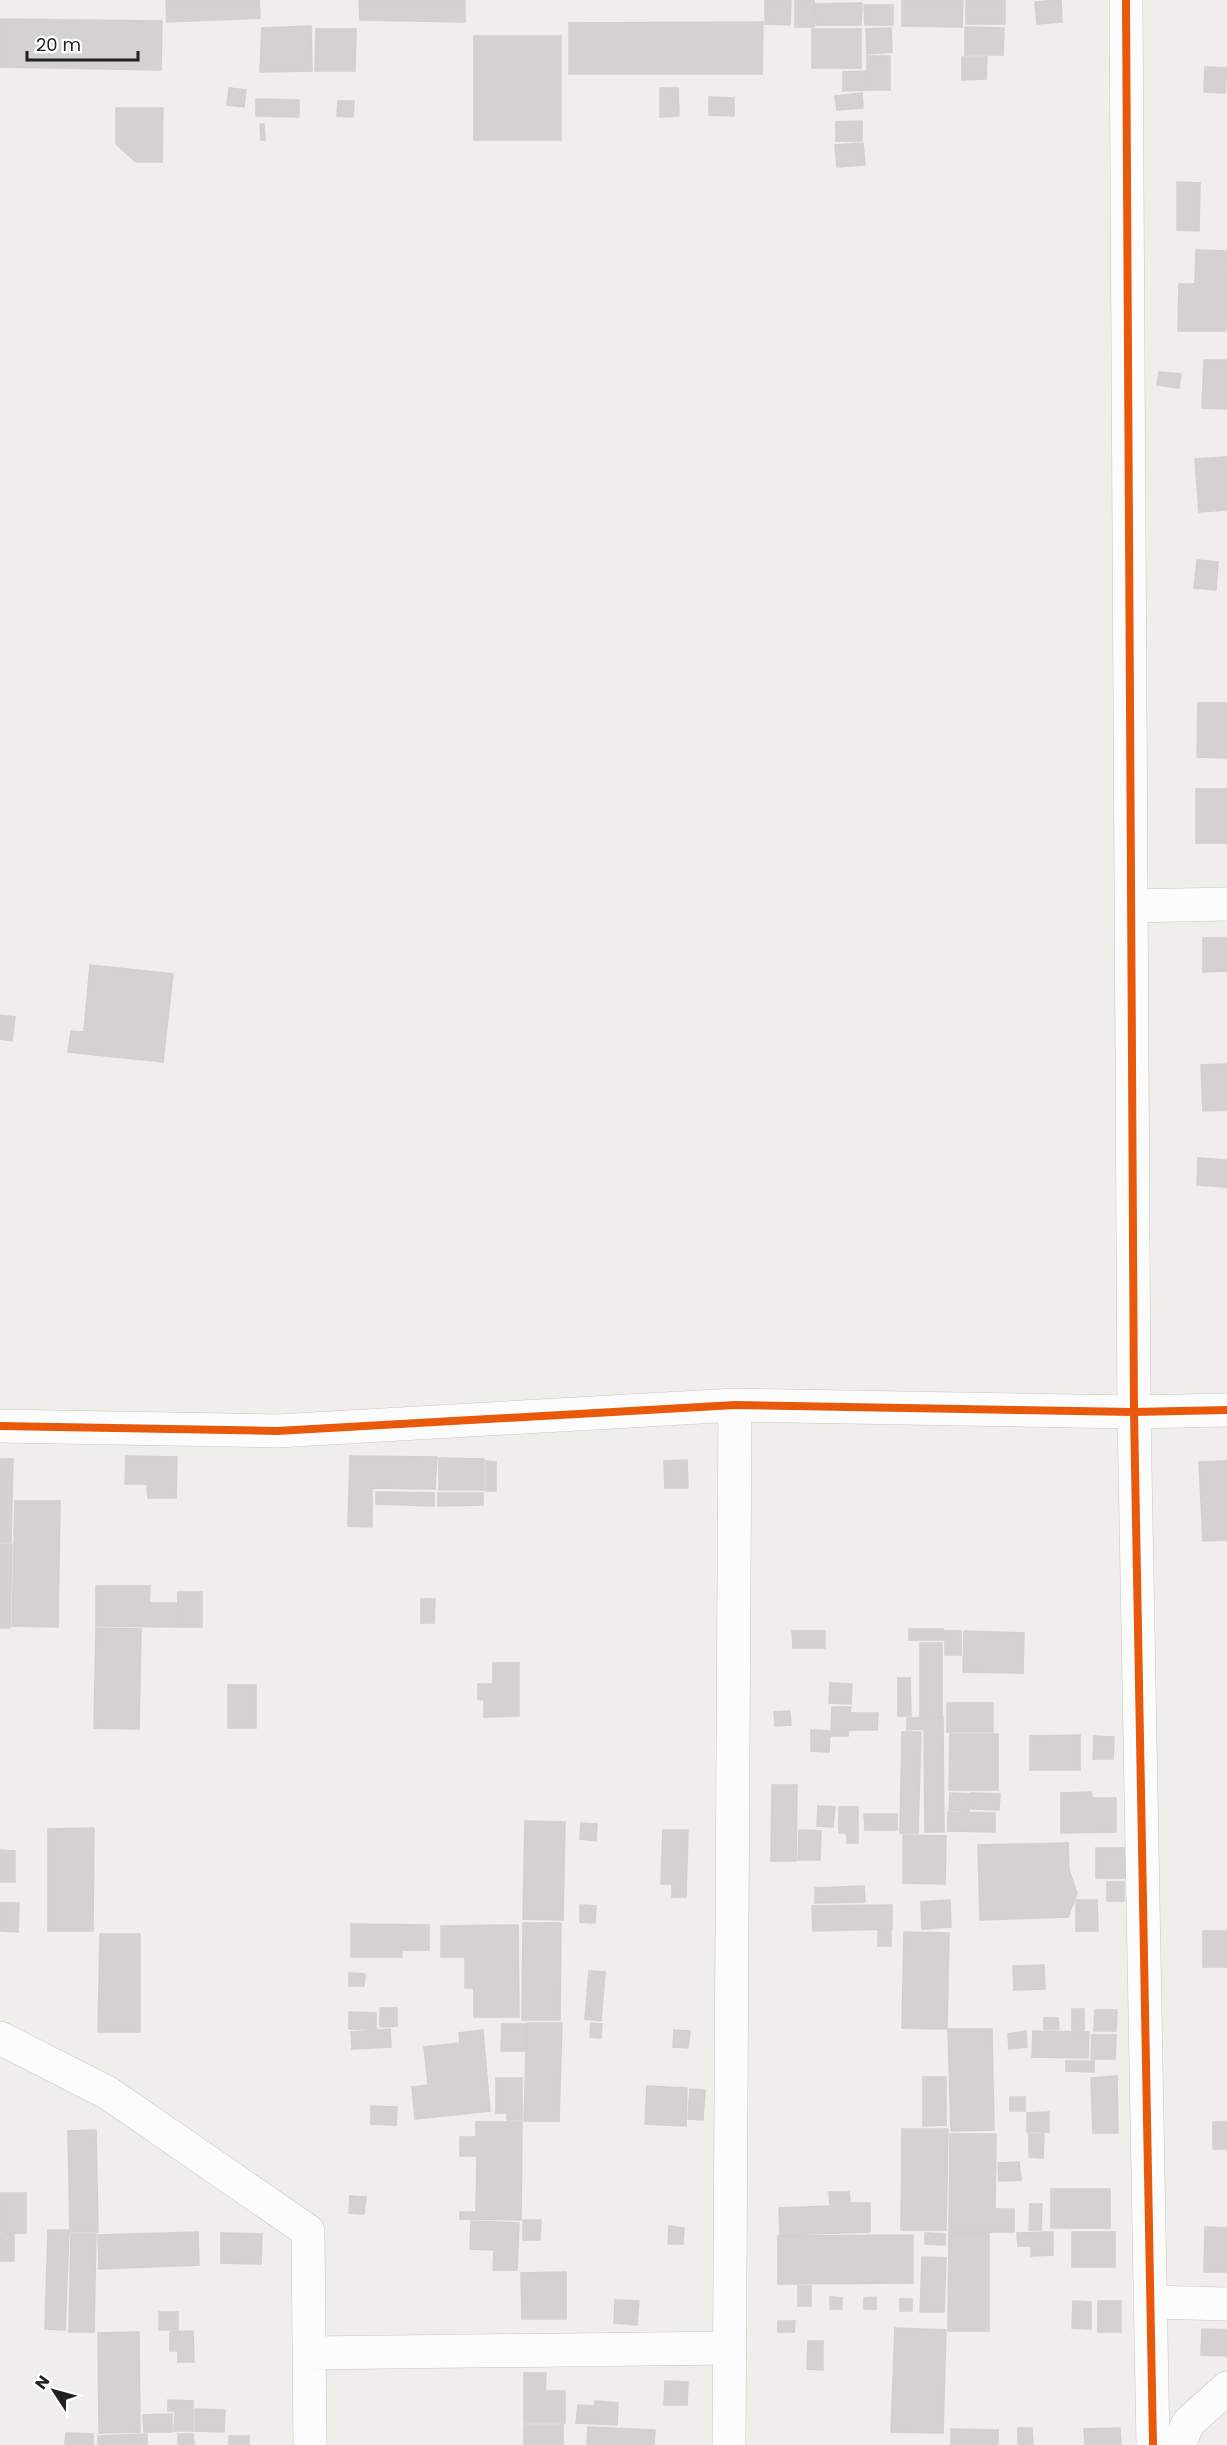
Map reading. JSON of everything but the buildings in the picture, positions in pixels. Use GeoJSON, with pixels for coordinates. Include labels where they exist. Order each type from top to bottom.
{"type":"FeatureCollection","features":[{"type":"Feature","properties":{"kind":"street"},"geometry":{"type":"LineString","coordinates":[[1126,0],[1134,1412],[1153,2445]]}},
{"type":"Feature","properties":{"kind":"street"},"geometry":{"type":"LineString","coordinates":[[1132,906],[1227,904]]}},
{"type":"Feature","properties":{"kind":"street"},"geometry":{"type":"LineString","coordinates":[[729,2445],[735,1405]]}},
{"type":"Feature","properties":{"kind":"street"},"geometry":{"type":"LineString","coordinates":[[0,1426],[278,1431],[735,1405],[1134,1412],[1227,1410]]}},
{"type":"Feature","properties":{"kind":"street"},"geometry":{"type":"LineString","coordinates":[[0,2038],[108,2093],[308,2232],[310,2445]]}},
{"type":"Feature","properties":{"kind":"street"},"geometry":{"type":"LineString","coordinates":[[1150,2302],[1227,2304]]}},
{"type":"Feature","properties":{"kind":"street"},"geometry":{"type":"LineString","coordinates":[[309,2353],[729,2348]]}},
{"type":"Feature","properties":{"kind":"street"},"geometry":{"type":"LineString","coordinates":[[1179,2445],[1188,2423],[1227,2388]]}},
{"type":"Feature","properties":{"kind":"cycle path"},"geometry":{"type":"LineString","coordinates":[[1126,0],[1134,1412],[1153,2445]]}},
{"type":"Feature","properties":{"kind":"cycle path"},"geometry":{"type":"LineString","coordinates":[[0,1426],[277,1431],[735,1405],[1134,1412],[1227,1410]]}}]}
